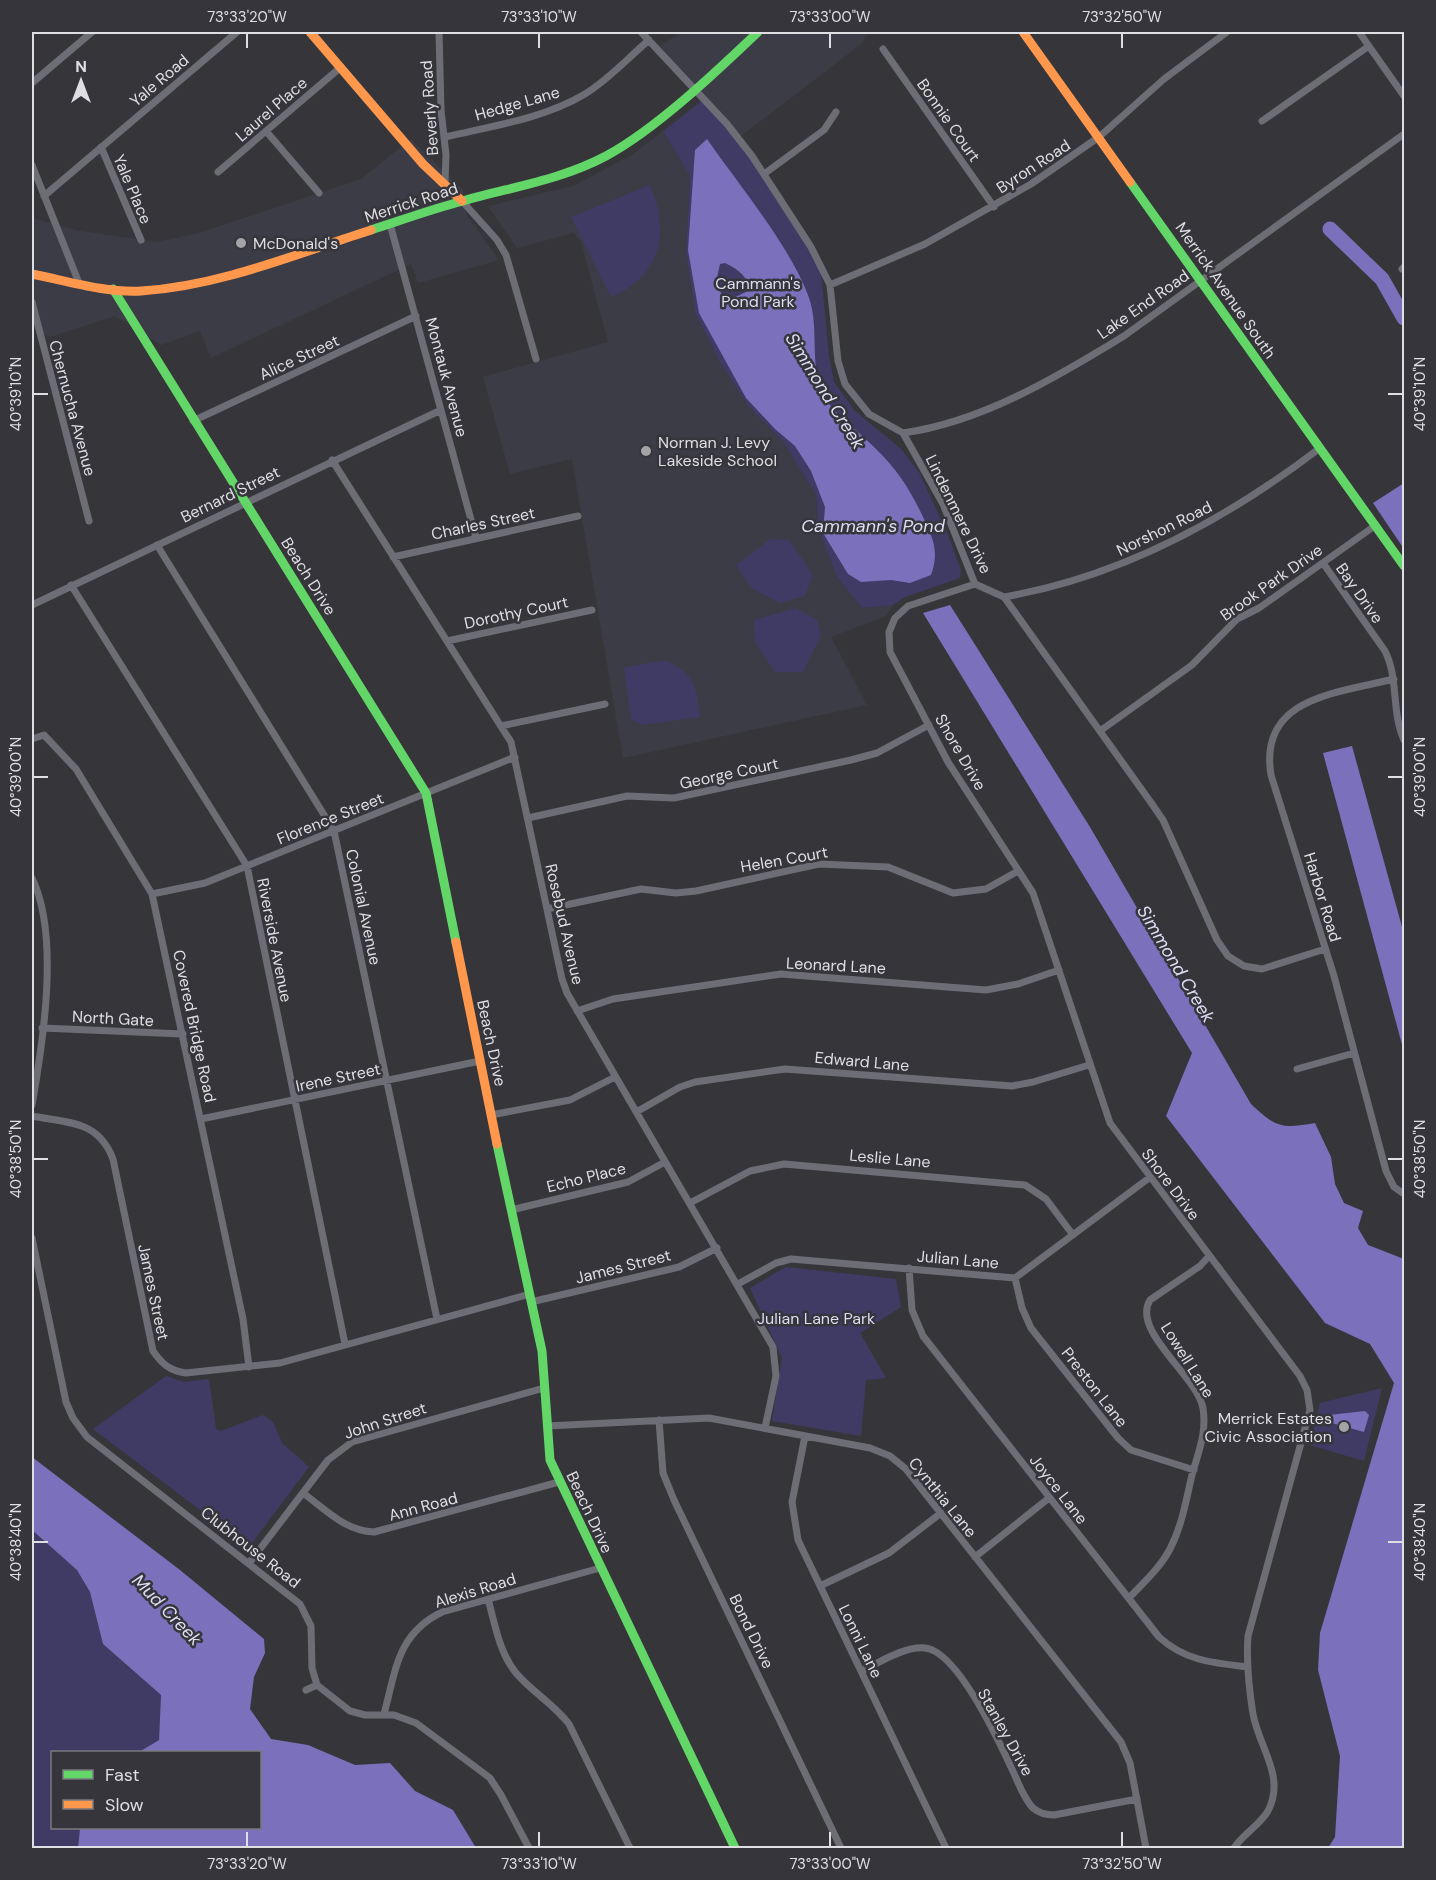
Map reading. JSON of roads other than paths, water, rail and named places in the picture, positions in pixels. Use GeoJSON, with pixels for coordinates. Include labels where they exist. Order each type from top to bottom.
{"type":"FeatureCollection","features":[{"type":"Feature","properties":{"kind":"street"},"geometry":{"type":"LineString","coordinates":[[32,83],[92,32]]}},
{"type":"Feature","properties":{"kind":"street","name":"Yale Road"},"geometry":{"type":"LineString","coordinates":[[44,196],[237,32]]}},
{"type":"Feature","properties":{"kind":"street"},"geometry":{"type":"LineString","coordinates":[[310,32],[423,164],[445,182],[497,240],[506,255],[536,359]]}},
{"type":"Feature","properties":{"kind":"street","name":"Beverly Road"},"geometry":{"type":"LineString","coordinates":[[439,32],[445,182]]}},
{"type":"Feature","properties":{"kind":"street","name":"Lindenmere Drive"},"geometry":{"type":"LineString","coordinates":[[641,32],[727,124],[764,174],[811,247],[830,285],[838,361],[845,384],[869,414],[903,434],[943,504],[975,584],[1004,597]]}},
{"type":"Feature","properties":{"kind":"street","name":"Merrick Road"},"geometry":{"type":"LineString","coordinates":[[32,274],[113,289],[147,290],[202,284],[462,201],[556,177],[586,166],[636,137],[694,90],[758,32]]}},
{"type":"Feature","properties":{"kind":"street","name":"Merrick Avenue South"},"geometry":{"type":"LineString","coordinates":[[1023,32],[1404,566]]}},
{"type":"Feature","properties":{"kind":"street","name":"Byron Road"},"geometry":{"type":"LineString","coordinates":[[830,285],[925,244],[994,207],[1099,137],[1164,79],[1227,32]]}},
{"type":"Feature","properties":{"kind":"street"},"geometry":{"type":"LineString","coordinates":[[1359,32],[1404,96]]}},
{"type":"Feature","properties":{"kind":"street","name":"Hedge Lane"},"geometry":{"type":"LineString","coordinates":[[445,137],[563,105],[595,87],[649,40]]}},
{"type":"Feature","properties":{"kind":"street"},"geometry":{"type":"LineString","coordinates":[[1262,122],[1369,46]]}},
{"type":"Feature","properties":{"kind":"street","name":"Bonnie Court"},"geometry":{"type":"LineString","coordinates":[[883,49],[994,207]]}},
{"type":"Feature","properties":{"kind":"street","name":"Laurel Place"},"geometry":{"type":"LineString","coordinates":[[218,172],[340,67]]}},
{"type":"Feature","properties":{"kind":"street"},"geometry":{"type":"LineString","coordinates":[[764,174],[824,130],[836,111]]}},
{"type":"Feature","properties":{"kind":"street"},"geometry":{"type":"LineString","coordinates":[[266,131],[319,193]]}},
{"type":"Feature","properties":{"kind":"street","name":"Lake End Road"},"geometry":{"type":"LineString","coordinates":[[903,434],[994,406],[1059,374],[1124,336],[1404,134]]}},
{"type":"Feature","properties":{"kind":"street","name":"Yale Place"},"geometry":{"type":"LineString","coordinates":[[101,147],[141,240]]}},
{"type":"Feature","properties":{"kind":"street"},"geometry":{"type":"LineString","coordinates":[[32,165],[79,283]]}},
{"type":"Feature","properties":{"kind":"street","name":"Montauk Avenue"},"geometry":{"type":"LineString","coordinates":[[390,224],[476,538]]}},
{"type":"Feature","properties":{"kind":"street","name":"Beach Drive"},"geometry":{"type":"LineString","coordinates":[[113,289],[426,793],[491,1115],[542,1351],[550,1460],[735,1848]]}},
{"type":"Feature","properties":{"kind":"street","name":"Chernucha Avenue"},"geometry":{"type":"LineString","coordinates":[[32,302],[89,520]]}},
{"type":"Feature","properties":{"kind":"street","name":"Alice Street"},"geometry":{"type":"LineString","coordinates":[[193,421],[416,316]]}},
{"type":"Feature","properties":{"kind":"street","name":"Bernard Street"},"geometry":{"type":"LineString","coordinates":[[32,605],[441,410]]}},
{"type":"Feature","properties":{"kind":"street","name":"Norshon Road"},"geometry":{"type":"LineString","coordinates":[[1004,597],[1043,590],[1143,555],[1231,510],[1282,477],[1320,448]]}},
{"type":"Feature","properties":{"kind":"street","name":"Rosebud Avenue"},"geometry":{"type":"LineString","coordinates":[[332,460],[511,742],[562,979],[577,1011],[615,1077],[638,1111],[665,1162],[769,1338],[776,1356],[776,1376],[765,1428]]}},
{"type":"Feature","properties":{"kind":"street","name":"Charles Street"},"geometry":{"type":"LineString","coordinates":[[393,556],[578,516]]}},
{"type":"Feature","properties":{"kind":"street","name":"Brook Park Drive"},"geometry":{"type":"LineString","coordinates":[[1100,731],[1192,665],[1237,620],[1259,608],[1376,525]]}},
{"type":"Feature","properties":{"kind":"street","name":"Colonial Avenue"},"geometry":{"type":"LineString","coordinates":[[157,545],[334,831],[436,1319]]}},
{"type":"Feature","properties":{"kind":"street","name":"Bay Drive"},"geometry":{"type":"LineString","coordinates":[[1323,563],[1385,651],[1392,666],[1397,718],[1404,740]]}},
{"type":"Feature","properties":{"kind":"street","name":"Shore Drive"},"geometry":{"type":"LineString","coordinates":[[975,584],[908,606],[895,618],[889,632],[890,652],[948,762],[1039,906],[1089,1065],[1110,1123],[1149,1178],[1300,1376],[1310,1400],[1310,1410],[1252,1618],[1247,1644],[1253,1716],[1272,1764],[1274,1790],[1263,1817],[1234,1848]]}},
{"type":"Feature","properties":{"kind":"street","name":"Riverside Avenue"},"geometry":{"type":"LineString","coordinates":[[71,585],[247,866],[345,1344]]}},
{"type":"Feature","properties":{"kind":"street"},"geometry":{"type":"LineString","coordinates":[[1004,597],[1163,820],[1217,940],[1228,956],[1244,966],[1262,969],[1325,950]]}},
{"type":"Feature","properties":{"kind":"street","name":"Dorothy Court"},"geometry":{"type":"LineString","coordinates":[[447,641],[592,610]]}},
{"type":"Feature","properties":{"kind":"street","name":"Harbor Road"},"geometry":{"type":"LineString","coordinates":[[1394,679],[1311,700],[1297,706],[1281,720],[1270,745],[1268,756],[1271,775],[1325,950],[1386,1171],[1394,1187],[1404,1194]]}},
{"type":"Feature","properties":{"kind":"street"},"geometry":{"type":"LineString","coordinates":[[501,726],[605,704]]}},
{"type":"Feature","properties":{"kind":"street","name":"George Court"},"geometry":{"type":"LineString","coordinates":[[528,818],[627,796],[674,798],[851,760],[877,753],[929,725]]}},
{"type":"Feature","properties":{"kind":"street","name":"Covered Bridge Road"},"geometry":{"type":"LineString","coordinates":[[32,739],[44,735],[76,769],[152,894],[243,1319],[249,1367]]}},
{"type":"Feature","properties":{"kind":"street","name":"Florence Street"},"geometry":{"type":"LineString","coordinates":[[152,894],[193,887],[515,757]]}},
{"type":"Feature","properties":{"kind":"street","name":"Helen Court"},"geometry":{"type":"LineString","coordinates":[[547,909],[641,889],[676,893],[696,891],[819,864],[888,867],[953,893],[986,889],[1018,871]]}},
{"type":"Feature","properties":{"kind":"street"},"geometry":{"type":"LineString","coordinates":[[32,878],[43,904],[47,927],[41,1052],[32,1105]]}},
{"type":"Feature","properties":{"kind":"street","name":"Leonard Lane"},"geometry":{"type":"LineString","coordinates":[[577,1011],[613,999],[781,974],[986,990],[1018,984],[1059,970]]}},
{"type":"Feature","properties":{"kind":"street","name":"North Gate"},"geometry":{"type":"LineString","coordinates":[[42,1028],[183,1034]]}},
{"type":"Feature","properties":{"kind":"street"},"geometry":{"type":"LineString","coordinates":[[1297,1069],[1354,1053]]}},
{"type":"Feature","properties":{"kind":"street","name":"Irene Street"},"geometry":{"type":"LineString","coordinates":[[201,1119],[480,1061]]}},
{"type":"Feature","properties":{"kind":"street","name":"Edward Lane"},"geometry":{"type":"LineString","coordinates":[[638,1111],[680,1087],[695,1082],[785,1070],[1012,1086],[1034,1082],[1089,1065]]}},
{"type":"Feature","properties":{"kind":"street"},"geometry":{"type":"LineString","coordinates":[[491,1115],[570,1101],[615,1077]]}},
{"type":"Feature","properties":{"kind":"street","name":"James Street"},"geometry":{"type":"LineString","coordinates":[[32,1116],[86,1127],[99,1134],[107,1144],[113,1160],[150,1341],[160,1361],[170,1369],[186,1373],[280,1363],[436,1319],[679,1267],[717,1248]]}},
{"type":"Feature","properties":{"kind":"street","name":"Echo Place"},"geometry":{"type":"LineString","coordinates":[[511,1210],[628,1182],[665,1162]]}},
{"type":"Feature","properties":{"kind":"street","name":"Leslie Lane"},"geometry":{"type":"LineString","coordinates":[[690,1203],[750,1171],[772,1165],[808,1164],[1024,1185],[1046,1199],[1073,1235]]}},
{"type":"Feature","properties":{"kind":"street","name":"Julian Lane"},"geometry":{"type":"LineString","coordinates":[[738,1284],[776,1263],[791,1258],[1015,1278],[1149,1178]]}},
{"type":"Feature","properties":{"kind":"street","name":"Clubhouse Road"},"geometry":{"type":"LineString","coordinates":[[32,1238],[64,1392],[73,1418],[98,1447],[292,1595],[306,1614],[311,1626],[312,1668],[317,1685]]}},
{"type":"Feature","properties":{"kind":"street","name":"Lowell Lane"},"geometry":{"type":"LineString","coordinates":[[1129,1598],[1169,1551],[1178,1530],[1204,1431],[1201,1401],[1158,1342],[1145,1313],[1150,1300],[1200,1266],[1209,1256]]}},
{"type":"Feature","properties":{"kind":"street","name":"Joyce Lane"},"geometry":{"type":"LineString","coordinates":[[909,1268],[912,1310],[923,1336],[1159,1637],[1178,1652],[1201,1662],[1248,1667]]}},
{"type":"Feature","properties":{"kind":"street","name":"Preston Lane"},"geometry":{"type":"LineString","coordinates":[[1015,1278],[1022,1308],[1032,1328],[1118,1438],[1141,1455],[1194,1470]]}},
{"type":"Feature","properties":{"kind":"street","name":"John Street"},"geometry":{"type":"LineString","coordinates":[[250,1562],[328,1460],[352,1442],[544,1388]]}},
{"type":"Feature","properties":{"kind":"street","name":"Cynthia Lane"},"geometry":{"type":"LineString","coordinates":[[547,1426],[719,1419],[870,1448],[890,1456],[906,1469],[1121,1742],[1130,1763],[1146,1848]]}},
{"type":"Feature","properties":{"kind":"street","name":"Bond Drive"},"geometry":{"type":"LineString","coordinates":[[659,1420],[663,1473],[674,1500],[841,1848]]}},
{"type":"Feature","properties":{"kind":"street","name":"Lonni Lane"},"geometry":{"type":"LineString","coordinates":[[805,1436],[792,1516],[798,1540],[946,1848]]}},
{"type":"Feature","properties":{"kind":"street","name":"Ann Road"},"geometry":{"type":"LineString","coordinates":[[303,1493],[347,1526],[362,1532],[374,1532],[559,1482]]}},
{"type":"Feature","properties":{"kind":"street"},"geometry":{"type":"LineString","coordinates":[[975,1557],[1049,1498]]}},
{"type":"Feature","properties":{"kind":"street"},"geometry":{"type":"LineString","coordinates":[[820,1586],[889,1553],[941,1513]]}},
{"type":"Feature","properties":{"kind":"street","name":"Alexis Road"},"geometry":{"type":"LineString","coordinates":[[384,1714],[402,1649],[417,1626],[442,1612],[600,1568]]}},
{"type":"Feature","properties":{"kind":"street"},"geometry":{"type":"LineString","coordinates":[[488,1599],[502,1649],[509,1662],[524,1680],[558,1710],[569,1724],[630,1848]]}},
{"type":"Feature","properties":{"kind":"street","name":"Stanley Drive"},"geometry":{"type":"LineString","coordinates":[[861,1671],[912,1648],[925,1648],[942,1654],[953,1667],[994,1731],[1029,1802],[1040,1812],[1054,1815],[1137,1799]]}},
{"type":"Feature","properties":{"kind":"street"},"geometry":{"type":"LineString","coordinates":[[306,1690],[317,1685],[350,1711],[365,1715],[384,1714],[416,1723],[490,1778],[530,1848]]}},
{"type":"Feature","properties":{"kind":"water","name":"Cammann's Pond"},"geometry":{"type":"Polygon","coordinates":[[[707,139],[789,256],[800,276],[812,309],[816,366],[822,393],[835,411],[884,457],[909,491],[933,540],[935,560],[931,575],[910,583],[891,580],[861,582],[848,574],[823,533],[825,507],[811,471],[795,446],[775,429],[746,398],[699,313],[688,250],[695,150],[707,139]],[[725,263],[720,264],[716,282],[725,302],[748,291],[748,286],[745,277],[738,270],[725,263]]]}},
{"type":"Feature","properties":{"kind":"water"},"geometry":{"type":"Polygon","coordinates":[[[1404,483],[1404,549],[1373,503],[1404,483]]]}},
{"type":"Feature","properties":{"kind":"water"},"geometry":{"type":"Polygon","coordinates":[[[950,605],[1090,827],[1251,1104],[1273,1122],[1287,1126],[1315,1123],[1331,1157],[1335,1184],[1344,1203],[1363,1211],[1358,1228],[1368,1245],[1404,1259],[1404,1848],[1328,1848],[1335,1837],[1340,1756],[1318,1670],[1320,1633],[1394,1383],[1370,1344],[1325,1323],[1166,1116],[1192,1053],[923,613],[950,605]]]}},
{"type":"Feature","properties":{"kind":"water"},"geometry":{"type":"Polygon","coordinates":[[[1352,746],[1404,934],[1404,1052],[1323,753],[1352,746]]]}},
{"type":"Feature","properties":{"kind":"water"},"geometry":{"type":"Polygon","coordinates":[[[1365,1411],[1369,1415],[1364,1432],[1328,1422],[1329,1415],[1365,1411]]]}},
{"type":"Feature","properties":{"kind":"water","name":"Mud Creek"},"geometry":{"type":"Polygon","coordinates":[[[32,1457],[180,1570],[264,1639],[265,1653],[254,1677],[250,1709],[271,1739],[308,1745],[355,1765],[390,1763],[415,1791],[453,1810],[476,1848],[78,1848],[80,1829],[261,1829],[261,1751],[141,1751],[159,1740],[161,1695],[103,1644],[90,1592],[77,1570],[32,1530],[32,1457]]]}},
{"type":"Feature","properties":{"kind":"waterway"},"geometry":{"type":"LineString","coordinates":[[1330,229],[1382,279],[1404,318]]}},
{"type":"Feature","properties":{"kind":"place","name":"McDonald's"},"geometry":{"type":"Point","coordinates":[241,243]}},
{"type":"Feature","properties":{"kind":"place","name":"Norman J. Levy Lakeside School"},"geometry":{"type":"Point","coordinates":[646,451]}},
{"type":"Feature","properties":{"kind":"place","name":"Merrick Estates Civic Association"},"geometry":{"type":"Point","coordinates":[1344,1427]}},
{"type":"Feature","properties":{"kind":"park label","name":"Cammann's Pond Park"},"geometry":{"type":"Point","coordinates":[758,292]}},
{"type":"Feature","properties":{"kind":"park label","name":"Julian Lane Park"},"geometry":{"type":"Point","coordinates":[816,1318]}},
{"type":"Feature","properties":{"kind":"water label","name":"Simmond Creek"},"geometry":{"type":"Point","coordinates":[825,391]}},
{"type":"Feature","properties":{"kind":"water label","name":"Simmond Creek"},"geometry":{"type":"Point","coordinates":[1176,964]}}]}
